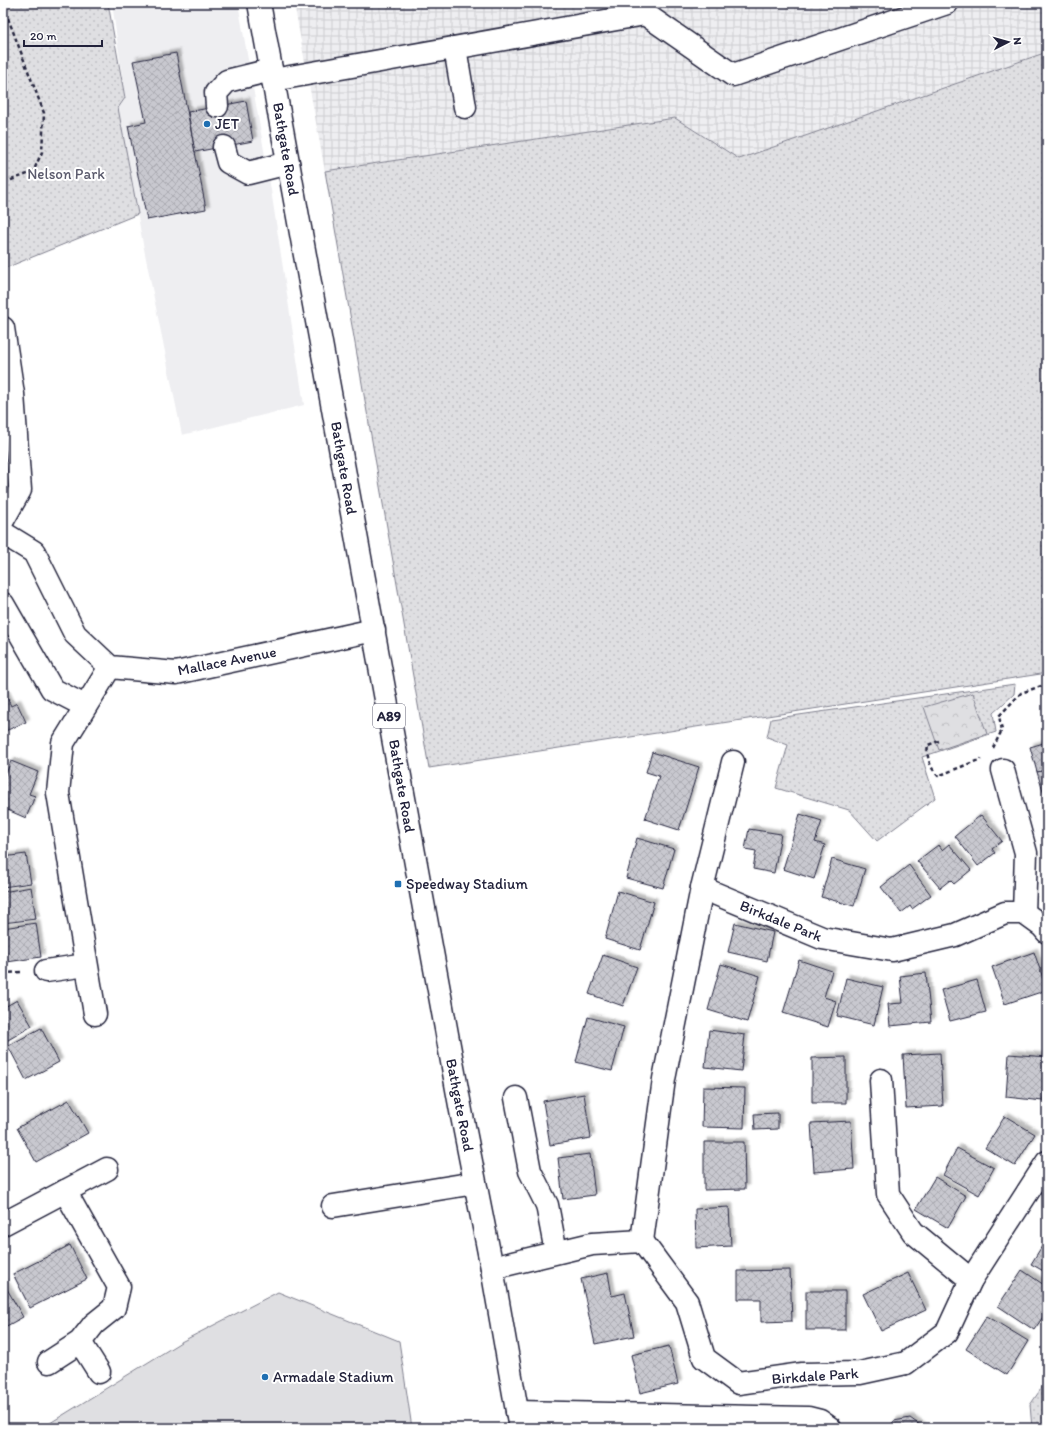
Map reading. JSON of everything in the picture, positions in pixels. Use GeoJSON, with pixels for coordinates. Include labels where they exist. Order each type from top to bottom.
{"type":"FeatureCollection","features":[{"type":"Feature","properties":{"kind":"street","name":"Bathgate Road"},"geometry":{"type":"LineString","coordinates":[[259,3],[475,1183],[492,1268],[518,1420]]}},
{"type":"Feature","properties":{"kind":"street"},"geometry":{"type":"LineString","coordinates":[[217,106],[216,93],[226,81],[455,48],[644,8],[733,75],[947,3]]}},
{"type":"Feature","properties":{"kind":"street"},"geometry":{"type":"LineString","coordinates":[[455,48],[465,107]]}},
{"type":"Feature","properties":{"kind":"street"},"geometry":{"type":"LineString","coordinates":[[224,147],[228,162],[248,173],[288,163]]}},
{"type":"Feature","properties":{"kind":"street"},"geometry":{"type":"LineString","coordinates":[[3,328],[13,394],[10,459],[20,490],[3,520]]}},
{"type":"Feature","properties":{"kind":"street"},"geometry":{"type":"LineString","coordinates":[[3,533],[34,552],[75,634],[110,667],[63,743],[58,793],[95,1014]]}},
{"type":"Feature","properties":{"kind":"street"},"geometry":{"type":"LineString","coordinates":[[3,604],[52,689],[85,706]]}},
{"type":"Feature","properties":{"kind":"street","name":"Mallace Avenue"},"geometry":{"type":"LineString","coordinates":[[110,667],[176,673],[374,630]]}},
{"type":"Feature","properties":{"kind":"street"},"geometry":{"type":"LineString","coordinates":[[492,1268],[592,1244],[642,1241],[664,1079],[702,888],[733,762]]}},
{"type":"Feature","properties":{"kind":"street"},"geometry":{"type":"LineString","coordinates":[[996,763],[1026,853],[1024,913],[1042,926],[1047,932]]}},
{"type":"Feature","properties":{"kind":"street","name":"Birkdale Park"},"geometry":{"type":"LineString","coordinates":[[702,888],[822,938],[892,950],[955,935],[1005,913],[1024,913]]}},
{"type":"Feature","properties":{"kind":"street"},"geometry":{"type":"LineString","coordinates":[[46,971],[86,965]]}},
{"type":"Feature","properties":{"kind":"street"},"geometry":{"type":"LineString","coordinates":[[881,1080],[888,1194],[913,1232],[971,1280]]}},
{"type":"Feature","properties":{"kind":"street"},"geometry":{"type":"LineString","coordinates":[[516,1098],[530,1171],[547,1206],[556,1252]]}},
{"type":"Feature","properties":{"kind":"street","name":"Birkdale Park"},"geometry":{"type":"LineString","coordinates":[[642,1241],[687,1302],[704,1358],[738,1383],[802,1374],[860,1373],[906,1363],[947,1332],[971,1280],[1047,1162]]}},
{"type":"Feature","properties":{"kind":"street"},"geometry":{"type":"LineString","coordinates":[[3,1224],[107,1169]]}},
{"type":"Feature","properties":{"kind":"street"},"geometry":{"type":"LineString","coordinates":[[333,1206],[475,1183]]}},
{"type":"Feature","properties":{"kind":"street"},"geometry":{"type":"LineString","coordinates":[[49,1362],[80,1342],[94,1324],[114,1308],[119,1288],[65,1191]]}},
{"type":"Feature","properties":{"kind":"street"},"geometry":{"type":"LineString","coordinates":[[80,1342],[99,1372]]}},
{"type":"Feature","properties":{"kind":"street"},"geometry":{"type":"LineString","coordinates":[[518,1420],[808,1418],[820,1421],[830,1428]]}},
{"type":"Feature","properties":{"kind":"path"},"geometry":{"type":"LineString","coordinates":[[3,5],[44,114],[42,152],[33,172],[3,183]]}},
{"type":"Feature","properties":{"kind":"path"},"geometry":{"type":"LineString","coordinates":[[939,741],[928,746],[927,753],[931,769],[938,776],[996,763],[1002,730],[999,716],[1021,693],[1047,684]]}},
{"type":"Feature","properties":{"kind":"shaded area"},"geometry":{"type":"Polygon","coordinates":[[[112,3],[238,3],[271,190],[304,405],[182,435],[143,244],[118,108],[125,98],[112,3]]]}},
{"type":"Feature","properties":{"kind":"shaded area"},"geometry":{"type":"Polygon","coordinates":[[[294,3],[1047,3],[1047,52],[739,159],[675,118],[325,171],[294,3]]]}},
{"type":"Feature","properties":{"kind":"green space","name":"Nelson Park"},"geometry":{"type":"Polygon","coordinates":[[[3,3],[108,3],[125,98],[118,108],[138,214],[3,269],[3,3]]]}},
{"type":"Feature","properties":{"kind":"green space"},"geometry":{"type":"Polygon","coordinates":[[[1047,52],[1047,673],[429,768],[325,171],[675,118],[739,159],[1047,52]]]}},
{"type":"Feature","properties":{"kind":"green space"},"geometry":{"type":"Polygon","coordinates":[[[1015,684],[1014,694],[993,713],[996,732],[922,757],[935,798],[877,841],[849,810],[776,788],[788,745],[767,737],[771,719],[1015,684]]]}},
{"type":"Feature","properties":{"kind":"green space"},"geometry":{"type":"Polygon","coordinates":[[[973,693],[987,734],[939,750],[924,707],[973,693]]]}},
{"type":"Feature","properties":{"kind":"green space","name":"Armadale Stadium"},"geometry":{"type":"Polygon","coordinates":[[[278,1292],[399,1341],[412,1428],[42,1428],[181,1342],[278,1292]]]}},
{"type":"Feature","properties":{"kind":"green space"},"geometry":{"type":"Polygon","coordinates":[[[1047,1380],[1047,1428],[1032,1428],[1030,1405],[1047,1380]]]}},
{"type":"Feature","properties":{"kind":"building"},"geometry":{"type":"Polygon","coordinates":[[[176,53],[206,209],[147,220],[128,126],[146,122],[133,61],[176,53]]]}},
{"type":"Feature","properties":{"kind":"building"},"geometry":{"type":"Polygon","coordinates":[[[246,101],[253,141],[195,152],[188,112],[246,101]]]}},
{"type":"Feature","properties":{"kind":"building"},"geometry":{"type":"Polygon","coordinates":[[[3,689],[11,706],[17,703],[26,722],[3,732],[3,689]]]}},
{"type":"Feature","properties":{"kind":"building"},"geometry":{"type":"Polygon","coordinates":[[[1047,742],[1047,770],[1037,772],[1030,747],[1047,742]]]}},
{"type":"Feature","properties":{"kind":"building"},"geometry":{"type":"Polygon","coordinates":[[[652,752],[699,767],[679,830],[645,819],[659,776],[646,772],[652,752]]]}},
{"type":"Feature","properties":{"kind":"building"},"geometry":{"type":"Polygon","coordinates":[[[11,761],[38,772],[29,794],[35,796],[26,818],[3,808],[3,781],[11,761]]]}},
{"type":"Feature","properties":{"kind":"building"},"geometry":{"type":"Polygon","coordinates":[[[1047,770],[1047,798],[1045,798],[1037,772],[1047,770]]]}},
{"type":"Feature","properties":{"kind":"building"},"geometry":{"type":"Polygon","coordinates":[[[800,814],[822,821],[815,842],[825,845],[814,879],[783,869],[800,814]]]}},
{"type":"Feature","properties":{"kind":"building"},"geometry":{"type":"Polygon","coordinates":[[[981,815],[1002,841],[992,849],[995,853],[978,866],[955,836],[981,815]]]}},
{"type":"Feature","properties":{"kind":"building"},"geometry":{"type":"Polygon","coordinates":[[[749,829],[781,834],[774,873],[753,869],[756,851],[745,849],[749,829]]]}},
{"type":"Feature","properties":{"kind":"building"},"geometry":{"type":"Polygon","coordinates":[[[637,838],[674,849],[663,888],[626,878],[637,838]]]}},
{"type":"Feature","properties":{"kind":"building"},"geometry":{"type":"Polygon","coordinates":[[[949,844],[971,870],[954,884],[950,880],[940,888],[917,861],[938,845],[942,850],[949,844]]]}},
{"type":"Feature","properties":{"kind":"building"},"geometry":{"type":"Polygon","coordinates":[[[26,854],[31,883],[3,887],[3,857],[26,854]]]}},
{"type":"Feature","properties":{"kind":"building"},"geometry":{"type":"Polygon","coordinates":[[[832,859],[865,869],[854,906],[821,897],[832,859]]]}},
{"type":"Feature","properties":{"kind":"building"},"geometry":{"type":"Polygon","coordinates":[[[909,865],[931,895],[912,909],[910,906],[901,913],[881,887],[909,865]]]}},
{"type":"Feature","properties":{"kind":"building"},"geometry":{"type":"Polygon","coordinates":[[[31,887],[36,919],[3,923],[3,892],[31,887]]]}},
{"type":"Feature","properties":{"kind":"building"},"geometry":{"type":"Polygon","coordinates":[[[618,891],[654,902],[640,950],[605,939],[618,891]]]}},
{"type":"Feature","properties":{"kind":"building"},"geometry":{"type":"Polygon","coordinates":[[[36,923],[41,957],[7,962],[3,928],[36,923]]]}},
{"type":"Feature","properties":{"kind":"building"},"geometry":{"type":"Polygon","coordinates":[[[735,923],[773,932],[767,961],[728,952],[735,923]]]}},
{"type":"Feature","properties":{"kind":"building"},"geometry":{"type":"Polygon","coordinates":[[[1034,952],[1047,990],[1005,1004],[992,967],[1034,952]]]}},
{"type":"Feature","properties":{"kind":"building"},"geometry":{"type":"Polygon","coordinates":[[[603,955],[637,967],[623,1006],[589,994],[603,955]]]}},
{"type":"Feature","properties":{"kind":"building"},"geometry":{"type":"Polygon","coordinates":[[[799,960],[832,971],[824,997],[836,1001],[828,1027],[783,1013],[799,960]]]}},
{"type":"Feature","properties":{"kind":"building"},"geometry":{"type":"Polygon","coordinates":[[[721,964],[760,976],[747,1022],[708,1010],[721,964]]]}},
{"type":"Feature","properties":{"kind":"building"},"geometry":{"type":"Polygon","coordinates":[[[926,973],[931,1022],[890,1026],[888,1004],[903,1003],[900,976],[926,973]]]}},
{"type":"Feature","properties":{"kind":"building"},"geometry":{"type":"Polygon","coordinates":[[[846,978],[883,987],[874,1025],[837,1016],[846,978]]]}},
{"type":"Feature","properties":{"kind":"building"},"geometry":{"type":"Polygon","coordinates":[[[977,980],[986,1012],[950,1021],[941,990],[977,980]]]}},
{"type":"Feature","properties":{"kind":"building"},"geometry":{"type":"Polygon","coordinates":[[[17,1000],[32,1026],[3,1043],[3,1008],[17,1000]]]}},
{"type":"Feature","properties":{"kind":"building"},"geometry":{"type":"Polygon","coordinates":[[[588,1017],[624,1027],[612,1071],[576,1062],[588,1017]]]}},
{"type":"Feature","properties":{"kind":"building"},"geometry":{"type":"Polygon","coordinates":[[[41,1028],[59,1062],[26,1080],[8,1046],[41,1028]]]}},
{"type":"Feature","properties":{"kind":"building"},"geometry":{"type":"Polygon","coordinates":[[[709,1030],[745,1035],[741,1071],[705,1067],[709,1030]]]}},
{"type":"Feature","properties":{"kind":"building"},"geometry":{"type":"Polygon","coordinates":[[[940,1053],[943,1106],[906,1108],[903,1055],[940,1053]]]}},
{"type":"Feature","properties":{"kind":"building"},"geometry":{"type":"Polygon","coordinates":[[[1009,1054],[1047,1057],[1043,1101],[1006,1097],[1009,1054]]]}},
{"type":"Feature","properties":{"kind":"building"},"geometry":{"type":"Polygon","coordinates":[[[846,1057],[846,1103],[812,1103],[812,1058],[846,1057]]]}},
{"type":"Feature","properties":{"kind":"building"},"geometry":{"type":"Polygon","coordinates":[[[703,1087],[745,1088],[744,1128],[702,1127],[703,1087]]]}},
{"type":"Feature","properties":{"kind":"building"},"geometry":{"type":"Polygon","coordinates":[[[584,1094],[591,1138],[550,1145],[543,1101],[584,1094]]]}},
{"type":"Feature","properties":{"kind":"building"},"geometry":{"type":"Polygon","coordinates":[[[69,1100],[88,1133],[36,1162],[17,1128],[69,1100]]]}},
{"type":"Feature","properties":{"kind":"building"},"geometry":{"type":"Polygon","coordinates":[[[778,1113],[778,1129],[755,1130],[754,1114],[778,1113]]]}},
{"type":"Feature","properties":{"kind":"building"},"geometry":{"type":"Polygon","coordinates":[[[1005,1116],[1035,1134],[1015,1166],[985,1148],[1005,1116]]]}},
{"type":"Feature","properties":{"kind":"building"},"geometry":{"type":"Polygon","coordinates":[[[851,1121],[854,1169],[814,1172],[811,1123],[851,1121]]]}},
{"type":"Feature","properties":{"kind":"building"},"geometry":{"type":"Polygon","coordinates":[[[704,1142],[744,1142],[745,1189],[704,1190],[704,1142]]]}},
{"type":"Feature","properties":{"kind":"building"},"geometry":{"type":"Polygon","coordinates":[[[957,1148],[994,1168],[979,1195],[943,1175],[957,1148]]]}},
{"type":"Feature","properties":{"kind":"building"},"geometry":{"type":"Polygon","coordinates":[[[590,1154],[595,1195],[563,1199],[558,1158],[590,1154]]]}},
{"type":"Feature","properties":{"kind":"building"},"geometry":{"type":"Polygon","coordinates":[[[935,1177],[966,1196],[948,1228],[916,1209],[935,1177]]]}},
{"type":"Feature","properties":{"kind":"building"},"geometry":{"type":"Polygon","coordinates":[[[729,1207],[731,1246],[696,1248],[695,1209],[729,1207]]]}},
{"type":"Feature","properties":{"kind":"building"},"geometry":{"type":"Polygon","coordinates":[[[1047,1238],[1047,1273],[1031,1264],[1047,1238]]]}},
{"type":"Feature","properties":{"kind":"building"},"geometry":{"type":"Polygon","coordinates":[[[70,1245],[87,1279],[30,1308],[13,1274],[70,1245]]]}},
{"type":"Feature","properties":{"kind":"building"},"geometry":{"type":"Polygon","coordinates":[[[790,1270],[792,1321],[761,1322],[761,1299],[738,1299],[738,1271],[790,1270]]]}},
{"type":"Feature","properties":{"kind":"building"},"geometry":{"type":"Polygon","coordinates":[[[1022,1270],[1047,1287],[1047,1311],[1034,1330],[998,1306],[1022,1270]]]}},
{"type":"Feature","properties":{"kind":"building"},"geometry":{"type":"Polygon","coordinates":[[[608,1273],[612,1296],[625,1293],[634,1336],[595,1344],[581,1279],[608,1273]]]}},
{"type":"Feature","properties":{"kind":"building"},"geometry":{"type":"Polygon","coordinates":[[[908,1273],[926,1310],[881,1331],[863,1294],[908,1273]]]}},
{"type":"Feature","properties":{"kind":"building"},"geometry":{"type":"Polygon","coordinates":[[[3,1282],[23,1317],[3,1328],[3,1282]]]}},
{"type":"Feature","properties":{"kind":"building"},"geometry":{"type":"Polygon","coordinates":[[[806,1291],[845,1291],[845,1330],[806,1330],[806,1291]]]}},
{"type":"Feature","properties":{"kind":"building"},"geometry":{"type":"Polygon","coordinates":[[[987,1316],[1028,1341],[1007,1375],[966,1349],[987,1316]]]}},
{"type":"Feature","properties":{"kind":"building"},"geometry":{"type":"Polygon","coordinates":[[[669,1346],[678,1384],[640,1393],[631,1355],[669,1346]]]}},
{"type":"Feature","properties":{"kind":"building"},"geometry":{"type":"Polygon","coordinates":[[[910,1418],[924,1428],[889,1428],[894,1421],[910,1418]]]}},
{"type":"Feature","properties":{"kind":"tunnel"},"geometry":{"type":"LineString","coordinates":[[217,106],[224,147]]}},
{"type":"Feature","properties":{"kind":"place","name":"JET"},"geometry":{"type":"Point","coordinates":[207,124]}},
{"type":"Feature","properties":{"kind":"place","name":"Speedway Stadium"},"geometry":{"type":"Point","coordinates":[398,884]}},
{"type":"Feature","properties":{"kind":"place","name":"Armadale Stadium"},"geometry":{"type":"Point","coordinates":[265,1377]}}]}
